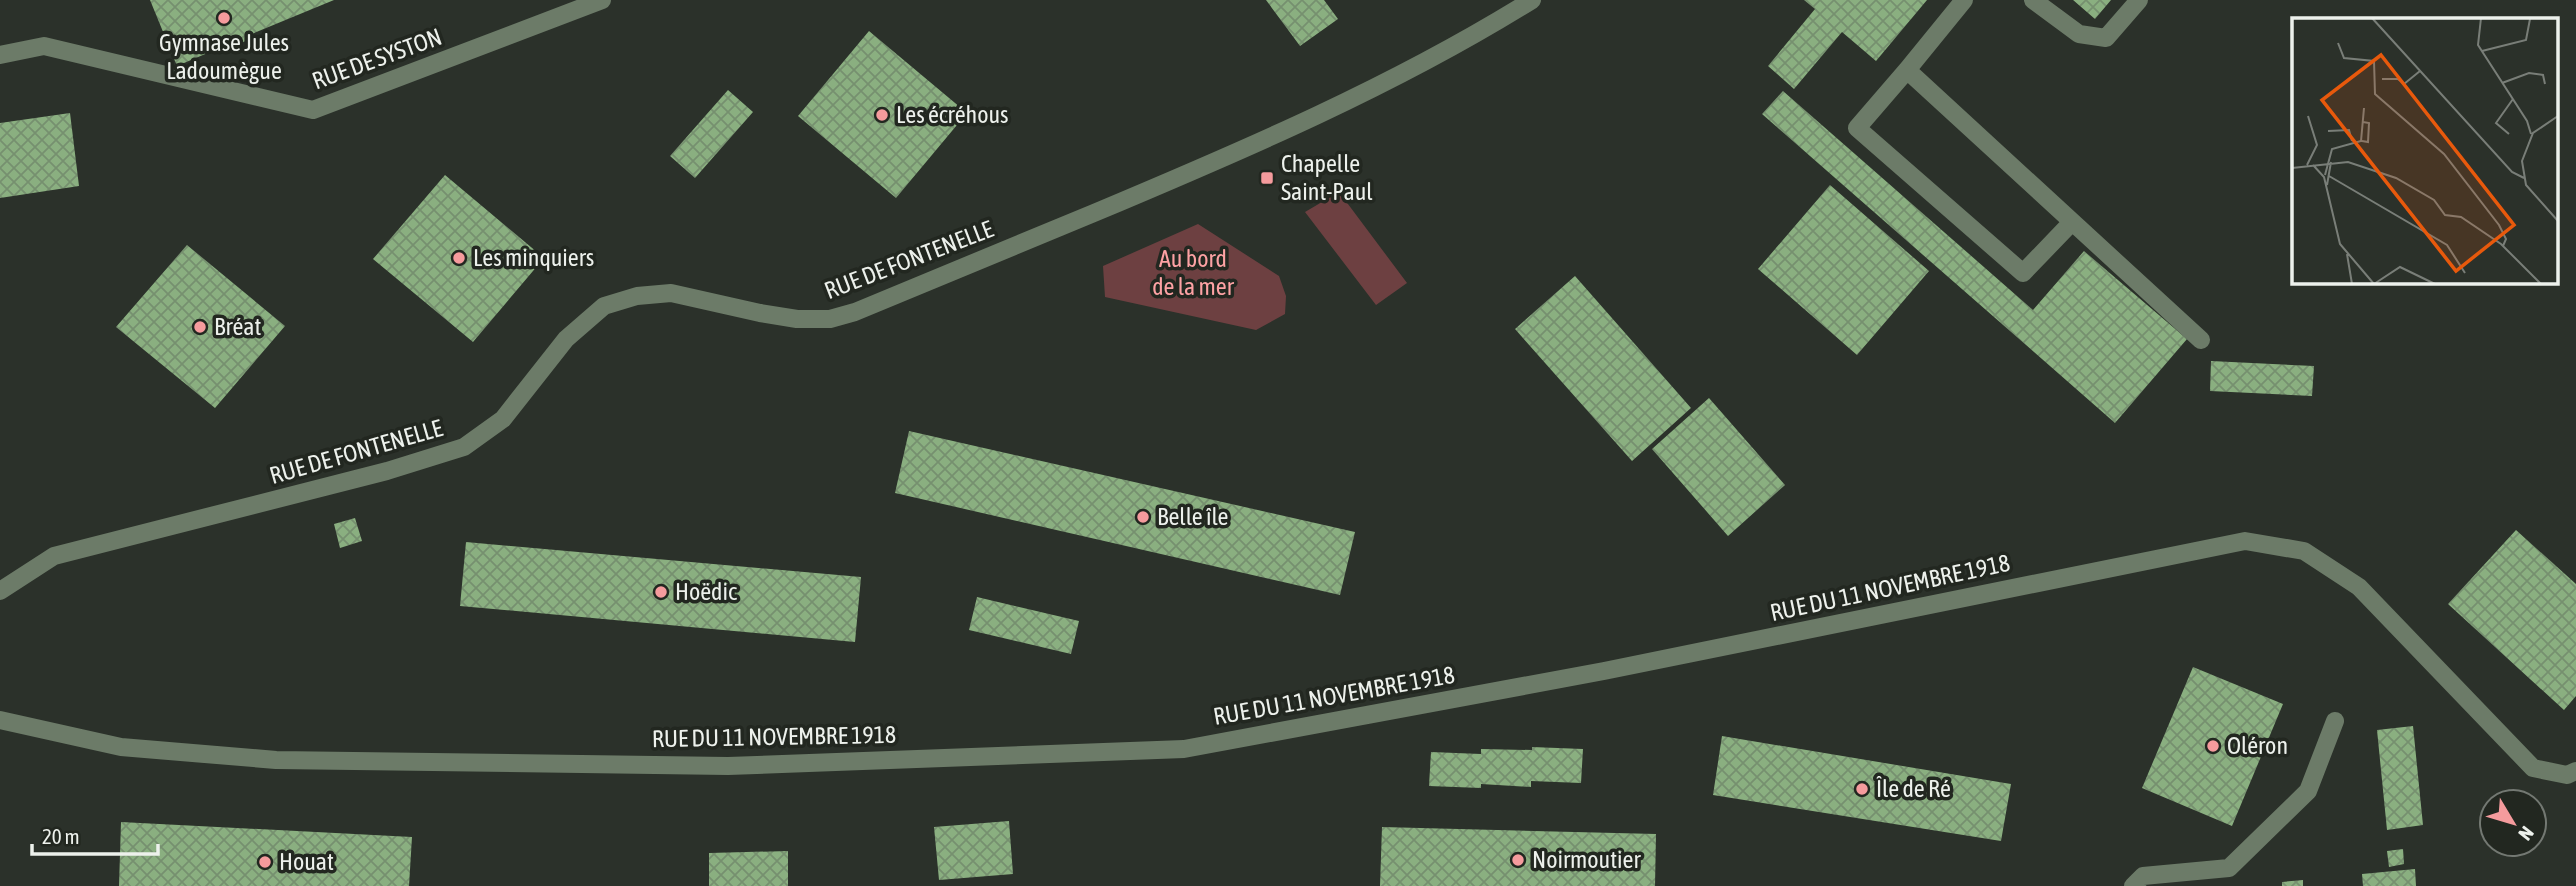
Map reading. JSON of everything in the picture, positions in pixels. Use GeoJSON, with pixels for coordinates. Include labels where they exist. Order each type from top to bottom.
{"type":"FeatureCollection","features":[{"type":"Feature","properties":{"kind":"street","name":"RUE DE SYSTON"},"geometry":{"type":"LineString","coordinates":[[0,55],[44,46],[313,110],[602,0]]}},
{"type":"Feature","properties":{"kind":"street","name":"RUE DE FONTENELLE"},"geometry":{"type":"LineString","coordinates":[[0,591],[54,556],[347,482],[464,447],[503,419],[566,339],[604,306],[637,296],[671,293],[797,319],[830,319],[855,312],[1220,161],[1313,119],[1460,43],[1532,0]]}},
{"type":"Feature","properties":{"kind":"street"},"geometry":{"type":"LineString","coordinates":[[1964,0],[1857,128],[2023,273],[2072,222]]}},
{"type":"Feature","properties":{"kind":"street"},"geometry":{"type":"LineString","coordinates":[[2033,0],[2079,34],[2106,38],[2138,0]]}},
{"type":"Feature","properties":{"kind":"street"},"geometry":{"type":"LineString","coordinates":[[1907,70],[2201,340]]}},
{"type":"Feature","properties":{"kind":"street","name":"RUE DU 11 NOVEMBRE 1918"},"geometry":{"type":"LineString","coordinates":[[0,720],[121,747],[276,760],[728,766],[1184,749],[1617,668],[2245,541],[2304,551],[2359,587],[2533,768],[2567,775],[2576,771]]}},
{"type":"Feature","properties":{"kind":"street"},"geometry":{"type":"LineString","coordinates":[[2133,886],[2143,876],[2229,868],[2308,791],[2335,721]]}},
{"type":"Feature","properties":{"kind":"green space"},"geometry":{"type":"Polygon","coordinates":[[[1339,192],[1407,283],[1376,305],[1305,212],[1339,192]]]}},
{"type":"Feature","properties":{"kind":"green space","name":"Au bord de la mer"},"geometry":{"type":"Polygon","coordinates":[[[1198,224],[1279,276],[1286,296],[1285,314],[1256,330],[1105,297],[1103,266],[1198,224]]]}},
{"type":"Feature","properties":{"kind":"building","name":"Gymnase Jules Ladoumègue"},"geometry":{"type":"Polygon","coordinates":[[[150,0],[334,0],[247,36],[248,40],[225,50],[224,46],[177,66],[150,0]]]}},
{"type":"Feature","properties":{"kind":"building"},"geometry":{"type":"Polygon","coordinates":[[[1266,0],[1324,0],[1338,19],[1300,46],[1266,0]]]}},
{"type":"Feature","properties":{"kind":"building"},"geometry":{"type":"Polygon","coordinates":[[[1804,0],[1927,0],[1876,61],[1842,32],[1794,89],[1768,66],[1815,9],[1804,0]]]}},
{"type":"Feature","properties":{"kind":"building"},"geometry":{"type":"Polygon","coordinates":[[[2073,0],[2111,0],[2095,19],[2073,0]]]}},
{"type":"Feature","properties":{"kind":"building","name":"Les écréhous"},"geometry":{"type":"Polygon","coordinates":[[[869,31],[967,113],[896,198],[798,116],[869,31]]]}},
{"type":"Feature","properties":{"kind":"building"},"geometry":{"type":"Polygon","coordinates":[[[728,90],[753,112],[695,178],[670,156],[728,90]]]}},
{"type":"Feature","properties":{"kind":"building"},"geometry":{"type":"Polygon","coordinates":[[[1783,91],[2033,310],[2084,251],[2187,339],[2115,423],[1762,114],[1783,91]]]}},
{"type":"Feature","properties":{"kind":"building"},"geometry":{"type":"Polygon","coordinates":[[[70,113],[79,186],[0,198],[0,123],[70,113]]]}},
{"type":"Feature","properties":{"kind":"building","name":"Les minquiers"},"geometry":{"type":"Polygon","coordinates":[[[445,175],[544,258],[473,342],[373,259],[445,175]]]}},
{"type":"Feature","properties":{"kind":"building"},"geometry":{"type":"Polygon","coordinates":[[[1830,185],[1929,271],[1857,355],[1758,269],[1830,185]]]}},
{"type":"Feature","properties":{"kind":"building","name":"Bréat"},"geometry":{"type":"Polygon","coordinates":[[[187,245],[285,326],[215,408],[116,327],[187,245]]]}},
{"type":"Feature","properties":{"kind":"building"},"geometry":{"type":"Polygon","coordinates":[[[1575,276],[1691,408],[1632,461],[1515,329],[1575,276]]]}},
{"type":"Feature","properties":{"kind":"building"},"geometry":{"type":"Polygon","coordinates":[[[2211,361],[2314,366],[2312,396],[2210,391],[2211,361]]]}},
{"type":"Feature","properties":{"kind":"building"},"geometry":{"type":"Polygon","coordinates":[[[1709,398],[1785,485],[1728,536],[1652,449],[1709,398]]]}},
{"type":"Feature","properties":{"kind":"building","name":"Belle île"},"geometry":{"type":"Polygon","coordinates":[[[909,431],[1355,532],[1340,595],[895,493],[909,431]]]}},
{"type":"Feature","properties":{"kind":"building"},"geometry":{"type":"Polygon","coordinates":[[[355,518],[362,541],[340,548],[334,524],[355,518]]]}},
{"type":"Feature","properties":{"kind":"building"},"geometry":{"type":"Polygon","coordinates":[[[2516,530],[2576,584],[2576,696],[2564,710],[2448,604],[2516,530]]]}},
{"type":"Feature","properties":{"kind":"building","name":"Hoëdic"},"geometry":{"type":"Polygon","coordinates":[[[466,542],[861,577],[855,642],[460,606],[466,542]]]}},
{"type":"Feature","properties":{"kind":"building"},"geometry":{"type":"Polygon","coordinates":[[[977,597],[1079,621],[1071,654],[969,630],[977,597]]]}},
{"type":"Feature","properties":{"kind":"building","name":"Oléron"},"geometry":{"type":"Polygon","coordinates":[[[2193,667],[2283,704],[2232,826],[2142,788],[2193,667]]]}},
{"type":"Feature","properties":{"kind":"building"},"geometry":{"type":"Polygon","coordinates":[[[2413,726],[2423,825],[2387,830],[2377,730],[2413,726]]]}},
{"type":"Feature","properties":{"kind":"building","name":"Île de Ré"},"geometry":{"type":"Polygon","coordinates":[[[1722,736],[2011,784],[2001,841],[1713,795],[1722,736]]]}},
{"type":"Feature","properties":{"kind":"building"},"geometry":{"type":"Polygon","coordinates":[[[1532,747],[1583,749],[1581,783],[1531,781],[1531,787],[1481,784],[1481,788],[1429,786],[1431,752],[1481,754],[1481,749],[1532,750],[1532,747]]]}},
{"type":"Feature","properties":{"kind":"building"},"geometry":{"type":"Polygon","coordinates":[[[1009,821],[1013,874],[939,880],[934,827],[1009,821]]]}},
{"type":"Feature","properties":{"kind":"building","name":"Houat"},"geometry":{"type":"Polygon","coordinates":[[[121,822],[412,837],[409,886],[119,886],[121,822]]]}},
{"type":"Feature","properties":{"kind":"building","name":"Noirmoutier"},"geometry":{"type":"Polygon","coordinates":[[[1382,827],[1656,834],[1655,886],[1380,886],[1382,827]]]}},
{"type":"Feature","properties":{"kind":"building"},"geometry":{"type":"Polygon","coordinates":[[[2403,849],[2404,864],[2389,867],[2387,851],[2403,849]]]}},
{"type":"Feature","properties":{"kind":"building"},"geometry":{"type":"Polygon","coordinates":[[[788,851],[788,886],[709,886],[709,853],[788,851]]]}},
{"type":"Feature","properties":{"kind":"building"},"geometry":{"type":"Polygon","coordinates":[[[2415,869],[2416,886],[2363,886],[2362,874],[2415,869]]]}},
{"type":"Feature","properties":{"kind":"building"},"geometry":{"type":"Polygon","coordinates":[[[2303,880],[2303,886],[2282,886],[2282,882],[2303,880]]]}},
{"type":"Feature","properties":{"kind":"place","name":"Gymnase Jules Ladoumègue"},"geometry":{"type":"Point","coordinates":[224,18]}},
{"type":"Feature","properties":{"kind":"place","name":"Les écréhous"},"geometry":{"type":"Point","coordinates":[882,115]}},
{"type":"Feature","properties":{"kind":"place","name":"Chapelle Saint-Paul"},"geometry":{"type":"Point","coordinates":[1267,178]}},
{"type":"Feature","properties":{"kind":"place","name":"Les minquiers"},"geometry":{"type":"Point","coordinates":[459,258]}},
{"type":"Feature","properties":{"kind":"place","name":"Bréat"},"geometry":{"type":"Point","coordinates":[200,327]}},
{"type":"Feature","properties":{"kind":"place","name":"Belle île"},"geometry":{"type":"Point","coordinates":[1143,517]}},
{"type":"Feature","properties":{"kind":"place","name":"Hoëdic"},"geometry":{"type":"Point","coordinates":[661,592]}},
{"type":"Feature","properties":{"kind":"place","name":"Oléron"},"geometry":{"type":"Point","coordinates":[2213,746]}},
{"type":"Feature","properties":{"kind":"place","name":"Île de Ré"},"geometry":{"type":"Point","coordinates":[1862,789]}},
{"type":"Feature","properties":{"kind":"place","name":"Noirmoutier"},"geometry":{"type":"Point","coordinates":[1518,860]}},
{"type":"Feature","properties":{"kind":"place","name":"Houat"},"geometry":{"type":"Point","coordinates":[265,862]}}]}
